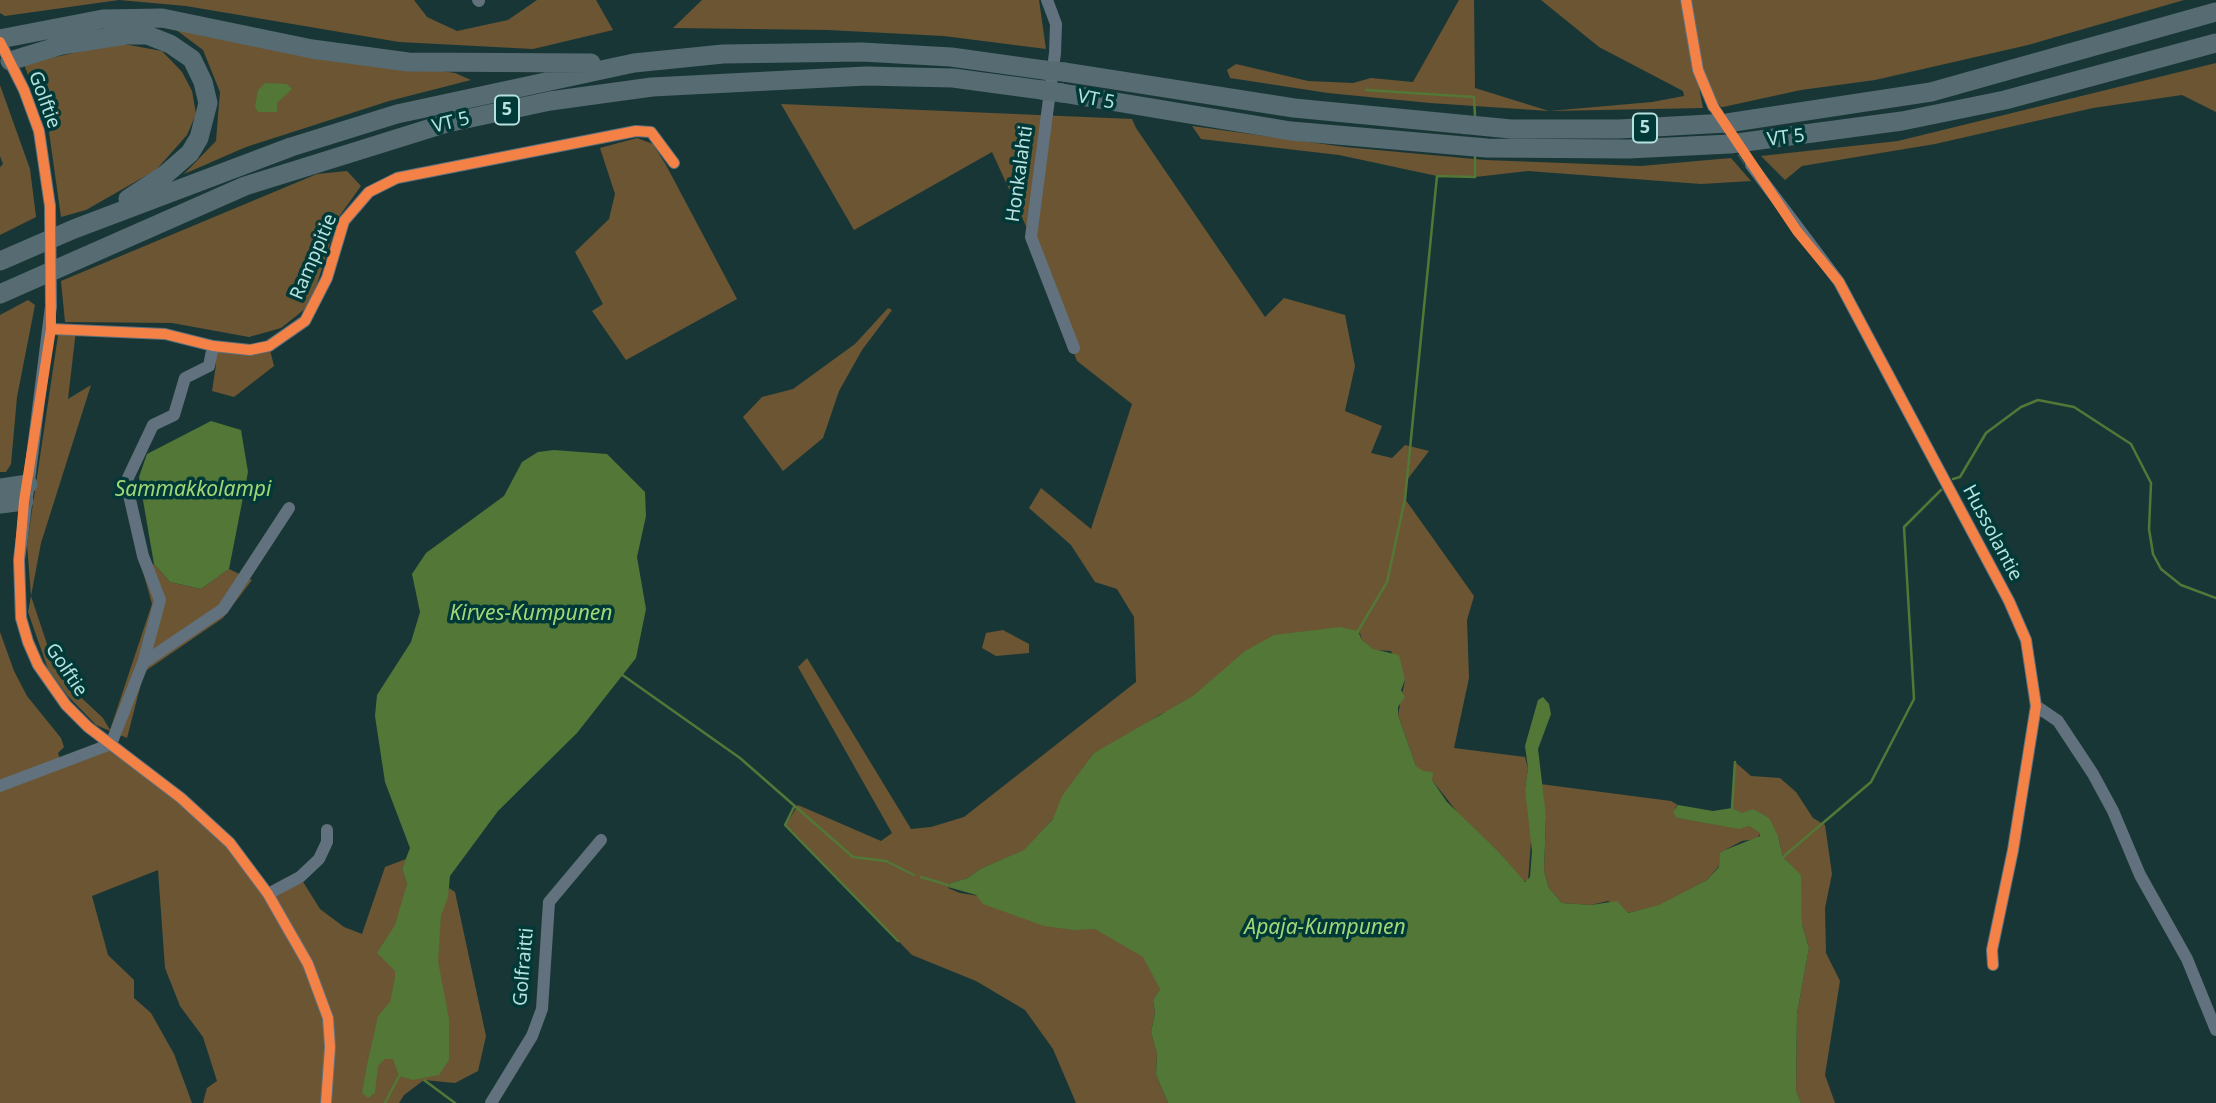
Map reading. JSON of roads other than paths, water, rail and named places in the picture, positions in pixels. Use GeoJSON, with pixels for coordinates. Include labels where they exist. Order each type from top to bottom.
{"type":"FeatureCollection","features":[{"type":"Feature","properties":{"kind":"highway","name":"VT 5"},"geometry":{"type":"LineString","coordinates":[[0,261],[74,229],[291,148],[397,114],[634,63],[723,54],[862,52],[951,57],[1294,108],[1511,129],[1646,128],[1727,123],[1801,114],[1931,92],[2216,12]]}},
{"type":"Feature","properties":{"kind":"highway"},"geometry":{"type":"LineString","coordinates":[[0,41],[103,19],[162,18],[312,49],[408,62],[634,63]]}},
{"type":"Feature","properties":{"kind":"highway"},"geometry":{"type":"LineString","coordinates":[[10,61],[62,45],[126,35],[147,35],[170,44],[192,59],[204,82],[208,103],[205,124],[190,153],[142,191],[74,229]]}},
{"type":"Feature","properties":{"kind":"highway","name":"VT 5"},"geometry":{"type":"LineString","coordinates":[[1,294],[245,186],[447,122],[550,101],[678,85],[866,76],[953,78],[1291,131],[1487,148],[1641,149],[1730,144],[1902,121],[2005,100],[2216,43]]}},
{"type":"Feature","properties":{"kind":"highway"},"geometry":{"type":"LineString","coordinates":[[0,488],[26,492]]}},
{"type":"Feature","properties":{"kind":"highway"},"geometry":{"type":"LineString","coordinates":[[0,504],[26,492]]}},
{"type":"Feature","properties":{"kind":"street","name":"Honkalahti"},"geometry":{"type":"LineString","coordinates":[[1046,0],[1056,24],[1055,53],[1031,237],[1074,348]]}},
{"type":"Feature","properties":{"kind":"street"},"geometry":{"type":"LineString","coordinates":[[1686,0],[1698,70],[1713,106]]}},
{"type":"Feature","properties":{"kind":"street","name":"Golftie"},"geometry":{"type":"LineString","coordinates":[[0,41],[38,131],[50,206],[51,329],[26,492],[19,560],[21,618],[28,642],[38,665],[66,705],[88,727],[181,798],[230,843],[268,894],[308,964],[328,1018],[330,1057],[326,1103]]}},
{"type":"Feature","properties":{"kind":"street","name":"Ramppitie"},"geometry":{"type":"LineString","coordinates":[[51,329],[165,334],[213,346],[250,350],[269,346],[305,321],[327,278],[344,221],[369,192],[397,178],[636,131],[652,132],[674,163]]}},
{"type":"Feature","properties":{"kind":"street","name":"Hussolantie"},"geometry":{"type":"LineString","coordinates":[[1751,165],[1839,282],[2009,601],[2030,654],[2036,706],[2013,850],[1992,950],[1993,965]]}},
{"type":"Feature","properties":{"kind":"street"},"geometry":{"type":"LineString","coordinates":[[0,786],[111,744],[144,663],[160,600],[143,555],[126,482],[153,425],[174,415],[185,378],[209,366],[213,346]]}},
{"type":"Feature","properties":{"kind":"street"},"geometry":{"type":"LineString","coordinates":[[144,663],[223,609],[289,508]]}},
{"type":"Feature","properties":{"kind":"street"},"geometry":{"type":"LineString","coordinates":[[2036,706],[2058,721],[2093,774],[2113,811],[2140,875],[2187,959],[2216,1030]]}},
{"type":"Feature","properties":{"kind":"street"},"geometry":{"type":"LineString","coordinates":[[268,894],[300,877],[319,859],[327,842],[327,830]]}},
{"type":"Feature","properties":{"kind":"street","name":"Golfraitti"},"geometry":{"type":"LineString","coordinates":[[491,1103],[532,1036],[541,1009],[549,902],[601,840]]}},
{"type":"Feature","properties":{"kind":"water"},"geometry":{"type":"Polygon","coordinates":[[[265,83],[287,84],[292,89],[277,103],[277,112],[258,112],[255,107],[258,90],[265,83]]]}},
{"type":"Feature","properties":{"kind":"water","name":"Sammakkolampi"},"geometry":{"type":"Polygon","coordinates":[[[211,421],[241,430],[248,472],[229,569],[201,589],[170,582],[154,564],[139,477],[147,454],[211,421]]]}},
{"type":"Feature","properties":{"kind":"water","name":"Kirves-Kumpunen"},"geometry":{"type":"Polygon","coordinates":[[[554,450],[607,454],[645,492],[646,516],[637,557],[646,609],[636,658],[577,733],[498,811],[450,876],[448,897],[441,916],[438,961],[449,1019],[449,1060],[439,1075],[413,1080],[399,1076],[393,1059],[385,1059],[378,1066],[375,1093],[368,1098],[362,1093],[367,1065],[378,1016],[390,1002],[395,977],[395,971],[377,953],[395,925],[407,884],[402,869],[410,848],[385,782],[375,716],[377,695],[411,642],[420,612],[412,574],[426,553],[504,496],[522,462],[538,452],[554,450]]]}},
{"type":"Feature","properties":{"kind":"water","name":"Apaja-Kumpunen"},"geometry":{"type":"Polygon","coordinates":[[[1340,627],[1358,631],[1362,640],[1373,649],[1399,655],[1405,680],[1401,690],[1405,697],[1398,707],[1398,715],[1416,766],[1423,771],[1433,772],[1432,780],[1447,802],[1499,852],[1525,882],[1530,877],[1532,851],[1525,789],[1528,768],[1525,746],[1538,700],[1543,697],[1549,704],[1551,714],[1538,749],[1546,816],[1544,871],[1549,888],[1562,903],[1591,905],[1617,901],[1628,913],[1659,905],[1707,880],[1719,867],[1720,853],[1760,836],[1760,833],[1749,826],[1739,829],[1677,818],[1673,812],[1678,805],[1713,811],[1732,808],[1742,813],[1753,809],[1769,818],[1778,836],[1783,857],[1801,875],[1802,924],[1809,948],[1797,1014],[1796,1091],[1801,1103],[1168,1103],[1156,1075],[1157,1054],[1151,1032],[1155,1013],[1153,1000],[1160,989],[1143,957],[1095,929],[1074,930],[1044,926],[983,904],[976,895],[948,887],[951,883],[968,878],[980,869],[1024,850],[1053,819],[1062,796],[1094,753],[1193,696],[1245,651],[1274,635],[1340,627]]]}},
{"type":"Feature","properties":{"kind":"waterway"},"geometry":{"type":"LineString","coordinates":[[1366,90],[1474,97],[1475,116]]}},
{"type":"Feature","properties":{"kind":"waterway"},"geometry":{"type":"LineString","coordinates":[[1358,631],[1387,582],[1405,499],[1437,176],[1475,177],[1475,157]]}},
{"type":"Feature","properties":{"kind":"waterway"},"geometry":{"type":"LineString","coordinates":[[1953,479],[1960,477],[1986,433],[2021,407],[2038,400],[2074,407],[2131,444],[2151,483],[2149,529],[2153,554],[2161,569],[2181,585],[2216,598]]}},
{"type":"Feature","properties":{"kind":"waterway"},"geometry":{"type":"LineString","coordinates":[[1783,857],[1871,782],[1914,699],[1904,527],[1941,490]]}},
{"type":"Feature","properties":{"kind":"waterway"},"geometry":{"type":"LineString","coordinates":[[621,674],[740,758],[853,857],[886,861],[914,875]]}},
{"type":"Feature","properties":{"kind":"waterway"},"geometry":{"type":"LineString","coordinates":[[1732,808],[1735,762]]}},
{"type":"Feature","properties":{"kind":"waterway"},"geometry":{"type":"LineString","coordinates":[[794,807],[785,825],[898,941]]}},
{"type":"Feature","properties":{"kind":"waterway"},"geometry":{"type":"LineString","coordinates":[[921,877],[948,885]]}},
{"type":"Feature","properties":{"kind":"waterway"},"geometry":{"type":"LineString","coordinates":[[385,1103],[399,1076]]}},
{"type":"Feature","properties":{"kind":"waterway"},"geometry":{"type":"LineString","coordinates":[[424,1080],[455,1103]]}},
{"type":"Feature","properties":{"kind":"tunnel"},"geometry":{"type":"LineString","coordinates":[[1713,106],[1751,165]]}}]}
